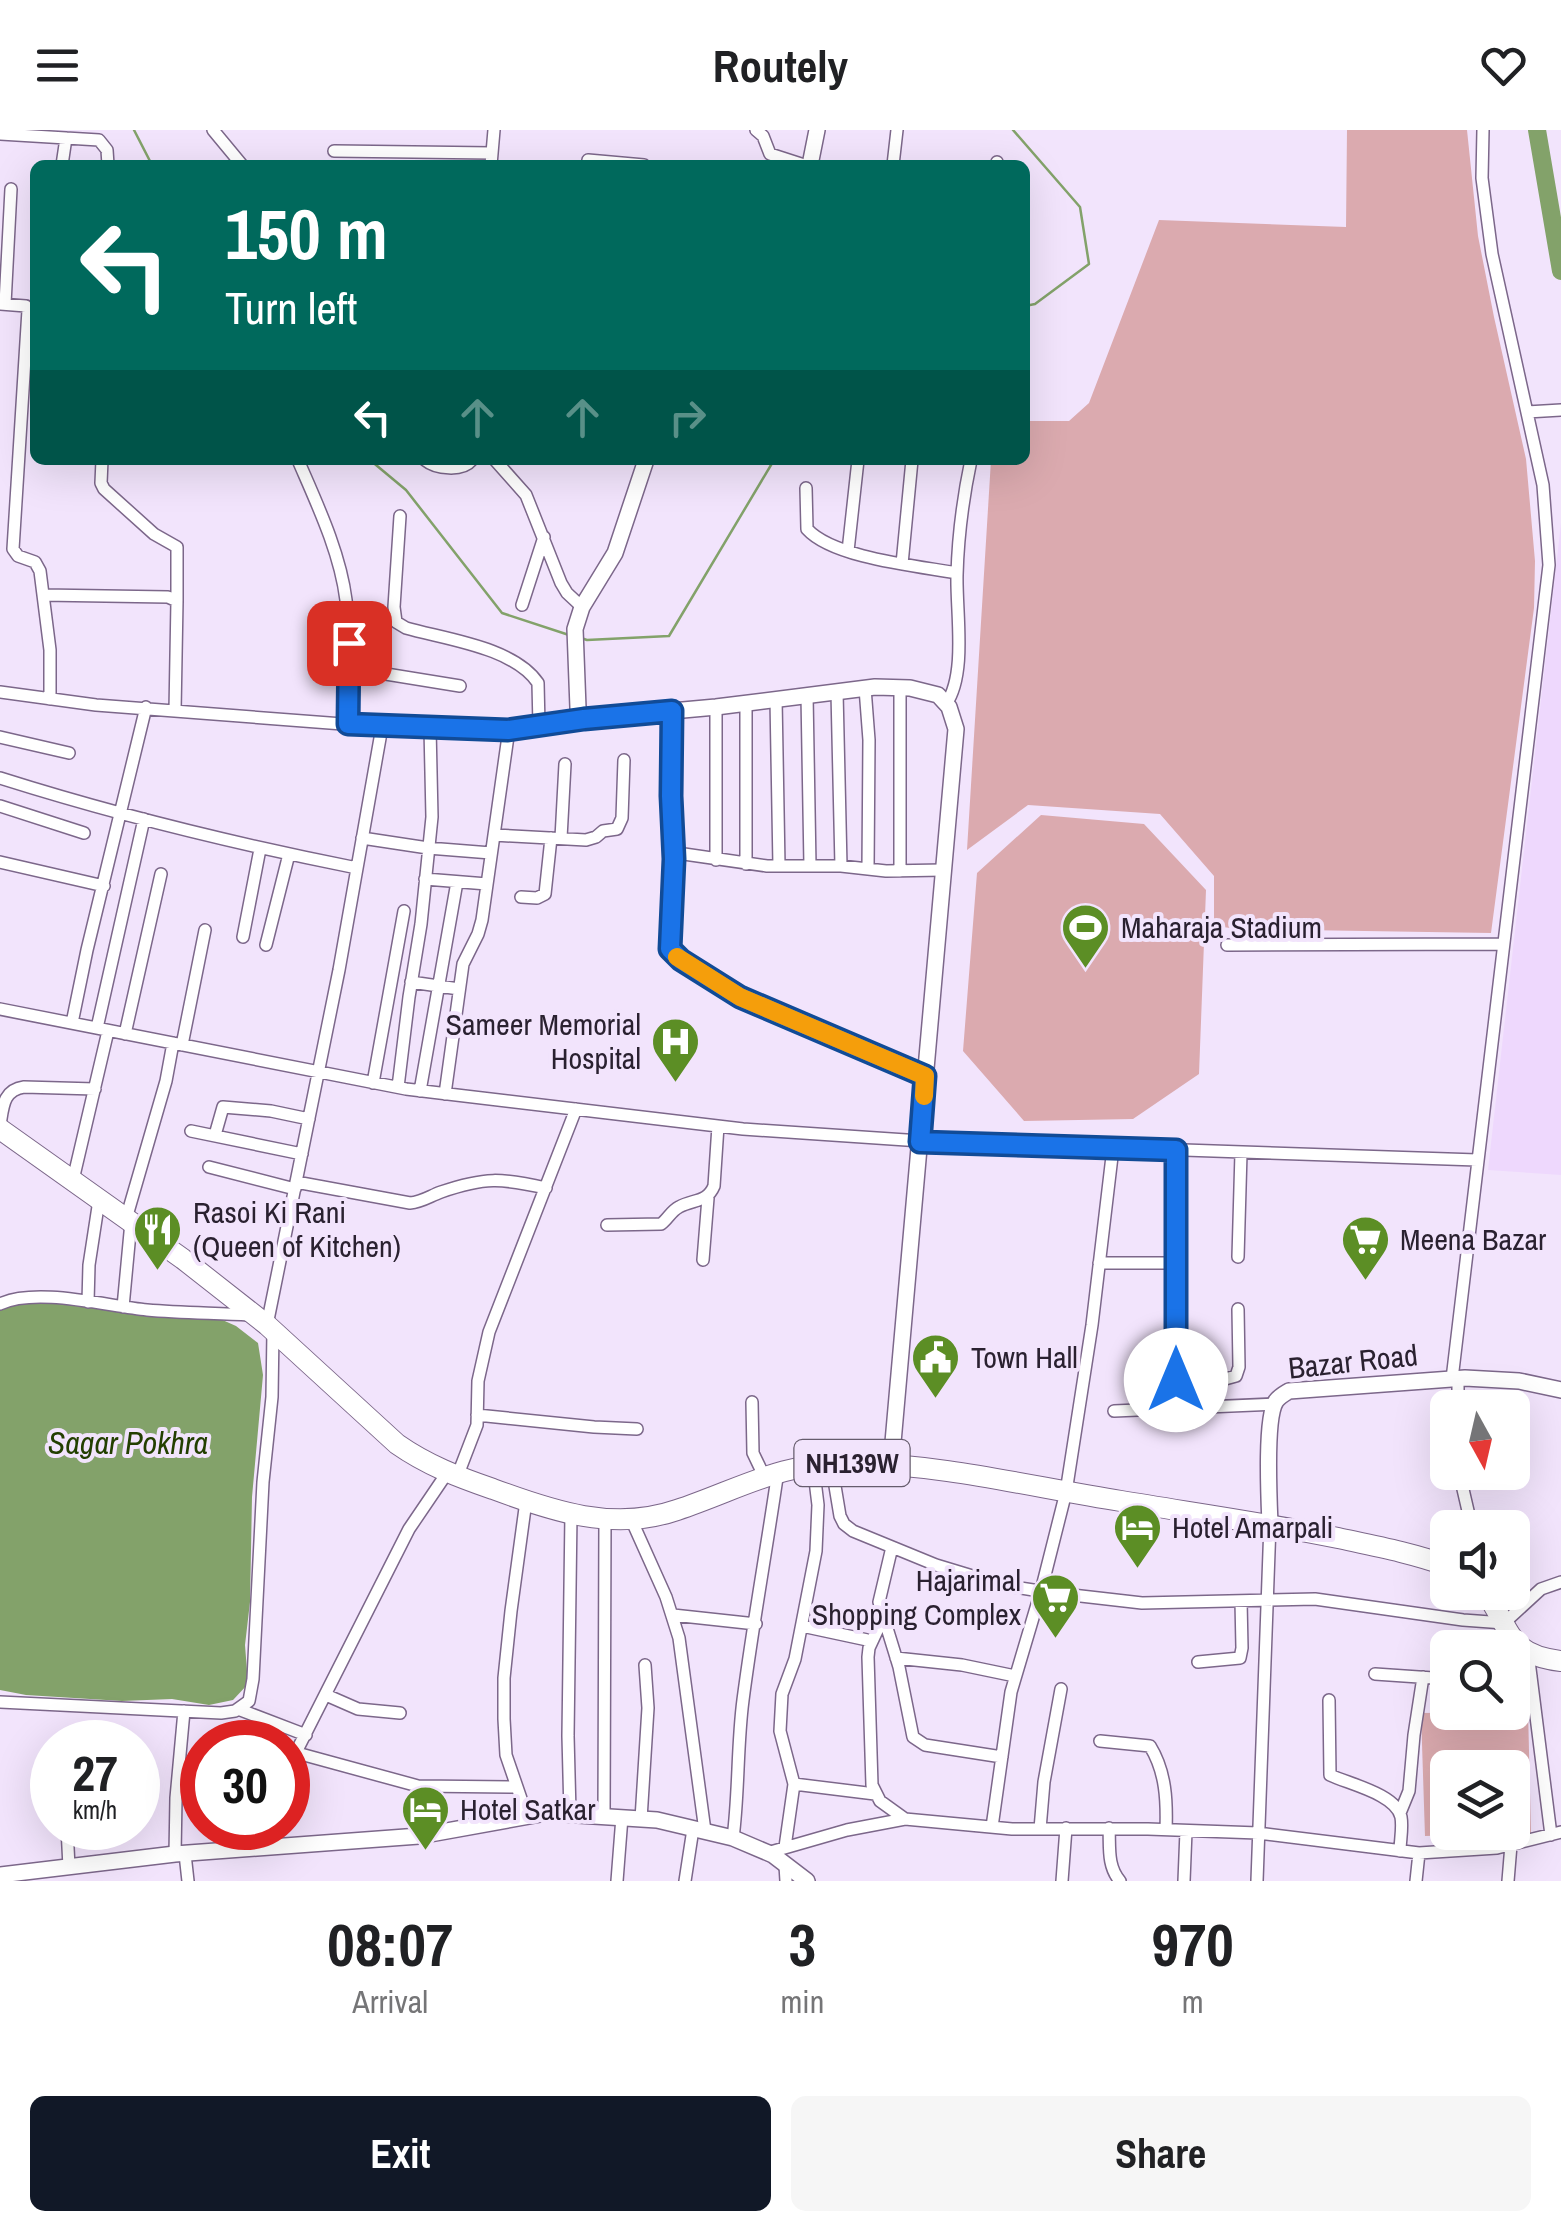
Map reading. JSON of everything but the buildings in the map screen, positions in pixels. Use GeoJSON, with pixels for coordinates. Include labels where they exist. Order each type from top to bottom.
{"type":"FeatureCollection","features":[{"type":"Feature","properties":{"kind":"highway","name":"NH139W"},"geometry":{"type":"LineString","coordinates":[[0,1127],[265,1323],[416,1457],[526,1501],[572,1514],[631,1519],[674,1511],[771,1474],[822,1463],[891,1465],[1270,1524],[1430,1560]]}},
{"type":"Feature","properties":{"kind":"highway"},"geometry":{"type":"LineString","coordinates":[[1497,1610],[1508,1630]]}},
{"type":"Feature","properties":{"kind":"highway"},"geometry":{"type":"LineString","coordinates":[[1530,1654],[1561,1660]]}},
{"type":"Feature","properties":{"kind":"street"},"geometry":{"type":"LineString","coordinates":[[214,130],[238,160]]}},
{"type":"Feature","properties":{"kind":"street"},"geometry":{"type":"LineString","coordinates":[[334,151],[422,151],[492,159],[494,130]]}},
{"type":"Feature","properties":{"kind":"street"},"geometry":{"type":"LineString","coordinates":[[756,130],[763,136],[770,154],[790,160]]}},
{"type":"Feature","properties":{"kind":"street"},"geometry":{"type":"LineString","coordinates":[[808,160],[817,130]]}},
{"type":"Feature","properties":{"kind":"street"},"geometry":{"type":"LineString","coordinates":[[894,160],[897,130]]}},
{"type":"Feature","properties":{"kind":"street"},"geometry":{"type":"LineString","coordinates":[[1456,1390],[1477,1160],[1549,565],[1542,485],[1492,254],[1482,178],[1483,130]]}},
{"type":"Feature","properties":{"kind":"street"},"geometry":{"type":"LineString","coordinates":[[0,134],[99,140],[107,150],[108,160]]}},
{"type":"Feature","properties":{"kind":"street"},"geometry":{"type":"LineString","coordinates":[[58,135],[61,160]]}},
{"type":"Feature","properties":{"kind":"street"},"geometry":{"type":"LineString","coordinates":[[422,151],[423,160]]}},
{"type":"Feature","properties":{"kind":"street"},"geometry":{"type":"LineString","coordinates":[[11,189],[2,304],[22,304],[28,310],[13,549],[18,556],[38,565],[50,650],[50,699]]}},
{"type":"Feature","properties":{"kind":"street"},"geometry":{"type":"LineString","coordinates":[[1527,412],[1561,410]]}},
{"type":"Feature","properties":{"kind":"street"},"geometry":{"type":"LineString","coordinates":[[20,413],[30,414]]}},
{"type":"Feature","properties":{"kind":"street"},"geometry":{"type":"LineString","coordinates":[[102,465],[104,489],[154,534],[178,547],[175,711]]}},
{"type":"Feature","properties":{"kind":"street"},"geometry":{"type":"LineString","coordinates":[[300,465],[344,584],[348,724]]}},
{"type":"Feature","properties":{"kind":"street"},"geometry":{"type":"LineString","coordinates":[[432,465],[465,465]]}},
{"type":"Feature","properties":{"kind":"street"},"geometry":{"type":"LineString","coordinates":[[499,465],[526,495],[561,583],[582,607]]}},
{"type":"Feature","properties":{"kind":"street"},"geometry":{"type":"LineString","coordinates":[[584,719],[578,708],[575,636],[582,607],[615,553],[644,465]]}},
{"type":"Feature","properties":{"kind":"street"},"geometry":{"type":"LineString","coordinates":[[848,551],[857,465]]}},
{"type":"Feature","properties":{"kind":"street"},"geometry":{"type":"LineString","coordinates":[[902,564],[912,465]]}},
{"type":"Feature","properties":{"kind":"street"},"geometry":{"type":"LineString","coordinates":[[946,704],[956,685],[957,573],[970,465]]}},
{"type":"Feature","properties":{"kind":"street"},"geometry":{"type":"LineString","coordinates":[[806,488],[807,529],[817,538],[848,551],[957,573]]}},
{"type":"Feature","properties":{"kind":"street"},"geometry":{"type":"LineString","coordinates":[[400,516],[396,622],[481,647],[524,668],[538,683],[539,726]]}},
{"type":"Feature","properties":{"kind":"street"},"geometry":{"type":"LineString","coordinates":[[522,605],[544,537]]}},
{"type":"Feature","properties":{"kind":"street"},"geometry":{"type":"LineString","coordinates":[[43,594],[177,601]]}},
{"type":"Feature","properties":{"kind":"street"},"geometry":{"type":"LineString","coordinates":[[349,668],[460,686]]}},
{"type":"Feature","properties":{"kind":"street"},"geometry":{"type":"LineString","coordinates":[[0,692],[382,727],[508,730],[865,688],[900,688],[938,695],[956,729],[891,1465]]}},
{"type":"Feature","properties":{"kind":"street"},"geometry":{"type":"LineString","coordinates":[[865,688],[869,740],[868,869]]}},
{"type":"Feature","properties":{"kind":"street"},"geometry":{"type":"LineString","coordinates":[[900,688],[900,870]]}},
{"type":"Feature","properties":{"kind":"street"},"geometry":{"type":"LineString","coordinates":[[837,692],[841,866]]}},
{"type":"Feature","properties":{"kind":"street"},"geometry":{"type":"LineString","coordinates":[[807,696],[810,866]]}},
{"type":"Feature","properties":{"kind":"street"},"geometry":{"type":"LineString","coordinates":[[776,699],[779,866]]}},
{"type":"Feature","properties":{"kind":"street"},"geometry":{"type":"LineString","coordinates":[[746,703],[746,864]]}},
{"type":"Feature","properties":{"kind":"street"},"geometry":{"type":"LineString","coordinates":[[716,706],[716,860]]}},
{"type":"Feature","properties":{"kind":"street"},"geometry":{"type":"LineString","coordinates":[[72,1024],[146,707]]}},
{"type":"Feature","properties":{"kind":"street"},"geometry":{"type":"LineString","coordinates":[[672,711],[670,786],[674,859],[670,949],[740,997],[925,1076]]}},
{"type":"Feature","properties":{"kind":"street"},"geometry":{"type":"LineString","coordinates":[[0,1702],[220,1713],[238,1709],[248,1701],[254,1679],[263,1482],[272,1397],[265,1323],[319,1072],[382,727]]}},
{"type":"Feature","properties":{"kind":"street"},"geometry":{"type":"LineString","coordinates":[[398,1087],[432,817],[430,728]]}},
{"type":"Feature","properties":{"kind":"street"},"geometry":{"type":"LineString","coordinates":[[445,1094],[463,964],[480,927],[508,730]]}},
{"type":"Feature","properties":{"kind":"street"},"geometry":{"type":"LineString","coordinates":[[0,737],[69,753]]}},
{"type":"Feature","properties":{"kind":"street"},"geometry":{"type":"LineString","coordinates":[[494,835],[592,839],[603,831],[617,829],[624,760]]}},
{"type":"Feature","properties":{"kind":"street"},"geometry":{"type":"LineString","coordinates":[[521,896],[537,898],[545,894],[565,764]]}},
{"type":"Feature","properties":{"kind":"street"},"geometry":{"type":"LineString","coordinates":[[0,778],[121,814],[357,868]]}},
{"type":"Feature","properties":{"kind":"street"},"geometry":{"type":"LineString","coordinates":[[0,806],[84,833]]}},
{"type":"Feature","properties":{"kind":"street"},"geometry":{"type":"LineString","coordinates":[[73,1180],[95,1089],[144,819]]}},
{"type":"Feature","properties":{"kind":"street"},"geometry":{"type":"LineString","coordinates":[[362,838],[491,853]]}},
{"type":"Feature","properties":{"kind":"street"},"geometry":{"type":"LineString","coordinates":[[243,937],[260,848]]}},
{"type":"Feature","properties":{"kind":"street"},"geometry":{"type":"LineString","coordinates":[[266,946],[289,854]]}},
{"type":"Feature","properties":{"kind":"street"},"geometry":{"type":"LineString","coordinates":[[674,859],[684,854],[746,864],[943,870]]}},
{"type":"Feature","properties":{"kind":"street"},"geometry":{"type":"LineString","coordinates":[[0,862],[104,886]]}},
{"type":"Feature","properties":{"kind":"street"},"geometry":{"type":"LineString","coordinates":[[126,1034],[161,874]]}},
{"type":"Feature","properties":{"kind":"street"},"geometry":{"type":"LineString","coordinates":[[425,880],[487,884]]}},
{"type":"Feature","properties":{"kind":"street"},"geometry":{"type":"LineString","coordinates":[[420,1091],[457,882]]}},
{"type":"Feature","properties":{"kind":"street"},"geometry":{"type":"LineString","coordinates":[[373,1083],[404,911]]}},
{"type":"Feature","properties":{"kind":"street"},"geometry":{"type":"LineString","coordinates":[[124,1307],[128,1220],[178,1044],[205,930]]}},
{"type":"Feature","properties":{"kind":"street"},"geometry":{"type":"LineString","coordinates":[[1226,945],[1503,944]]}},
{"type":"Feature","properties":{"kind":"street"},"geometry":{"type":"LineString","coordinates":[[411,982],[458,989]]}},
{"type":"Feature","properties":{"kind":"street"},"geometry":{"type":"LineString","coordinates":[[0,1009],[420,1091],[796,1134],[920,1142],[1477,1160]]}},
{"type":"Feature","properties":{"kind":"street"},"geometry":{"type":"LineString","coordinates":[[0,1127],[5,1098],[13,1089],[95,1089]]}},
{"type":"Feature","properties":{"kind":"street"},"geometry":{"type":"LineString","coordinates":[[214,1136],[224,1107],[309,1119]]}},
{"type":"Feature","properties":{"kind":"street"},"geometry":{"type":"LineString","coordinates":[[310,1727],[409,1530],[452,1474],[475,1433],[478,1381],[489,1332],[576,1110]]}},
{"type":"Feature","properties":{"kind":"street"},"geometry":{"type":"LineString","coordinates":[[703,1260],[718,1126]]}},
{"type":"Feature","properties":{"kind":"street"},"geometry":{"type":"LineString","coordinates":[[191,1130],[302,1154]]}},
{"type":"Feature","properties":{"kind":"street"},"geometry":{"type":"LineString","coordinates":[[992,1827],[1016,1676],[1066,1492],[1092,1326],[1113,1148]]}},
{"type":"Feature","properties":{"kind":"street"},"geometry":{"type":"LineString","coordinates":[[1176,1150],[1176,1408]]}},
{"type":"Feature","properties":{"kind":"street"},"geometry":{"type":"LineString","coordinates":[[1238,1258],[1241,1153]]}},
{"type":"Feature","properties":{"kind":"street"},"geometry":{"type":"LineString","coordinates":[[209,1167],[296,1186],[410,1203],[484,1180],[546,1188]]}},
{"type":"Feature","properties":{"kind":"street"},"geometry":{"type":"LineString","coordinates":[[607,1224],[661,1224],[678,1207],[708,1198]]}},
{"type":"Feature","properties":{"kind":"street"},"geometry":{"type":"LineString","coordinates":[[88,1302],[89,1265],[100,1200]]}},
{"type":"Feature","properties":{"kind":"street"},"geometry":{"type":"LineString","coordinates":[[1100,1263],[1176,1263]]}},
{"type":"Feature","properties":{"kind":"street"},"geometry":{"type":"LineString","coordinates":[[0,1304],[18,1298],[64,1299],[265,1323]]}},
{"type":"Feature","properties":{"kind":"street"},"geometry":{"type":"LineString","coordinates":[[1176,1380],[1236,1376],[1238,1309]]}},
{"type":"Feature","properties":{"kind":"street","name":"Bazar Road"},"geometry":{"type":"LineString","coordinates":[[1270,1524],[1270,1438],[1275,1404],[1289,1391],[1455,1379],[1519,1382],[1561,1390]]}},
{"type":"Feature","properties":{"kind":"street"},"geometry":{"type":"LineString","coordinates":[[733,1838],[738,1740],[756,1624],[771,1474],[753,1453],[752,1402]]}},
{"type":"Feature","properties":{"kind":"street"},"geometry":{"type":"LineString","coordinates":[[1114,1412],[1275,1404]]}},
{"type":"Feature","properties":{"kind":"street"},"geometry":{"type":"LineString","coordinates":[[477,1415],[636,1428]]}},
{"type":"Feature","properties":{"kind":"street"},"geometry":{"type":"LineString","coordinates":[[822,1463],[844,1524],[853,1531],[948,1569],[1002,1585],[1142,1603],[1315,1600],[1504,1623],[1541,1589],[1561,1582]]}},
{"type":"Feature","properties":{"kind":"street"},"geometry":{"type":"LineString","coordinates":[[785,1846],[794,1784],[780,1731],[782,1694],[802,1626],[818,1525],[822,1463]]}},
{"type":"Feature","properties":{"kind":"street"},"geometry":{"type":"LineString","coordinates":[[526,1501],[504,1678],[506,1755],[527,1816]]}},
{"type":"Feature","properties":{"kind":"street"},"geometry":{"type":"LineString","coordinates":[[570,1813],[572,1514]]}},
{"type":"Feature","properties":{"kind":"street"},"geometry":{"type":"LineString","coordinates":[[604,1816],[606,1519]]}},
{"type":"Feature","properties":{"kind":"street"},"geometry":{"type":"LineString","coordinates":[[631,1519],[673,1615],[679,1638],[699,1830],[685,1881]]}},
{"type":"Feature","properties":{"kind":"street"},"geometry":{"type":"LineString","coordinates":[[1257,1881],[1270,1524]]}},
{"type":"Feature","properties":{"kind":"street"},"geometry":{"type":"LineString","coordinates":[[892,1548],[879,1594],[913,1737],[925,1745],[1002,1757]]}},
{"type":"Feature","properties":{"kind":"street"},"geometry":{"type":"LineString","coordinates":[[1198,1662],[1240,1658],[1241,1601]]}},
{"type":"Feature","properties":{"kind":"street"},"geometry":{"type":"LineString","coordinates":[[673,1615],[756,1624]]}},
{"type":"Feature","properties":{"kind":"street"},"geometry":{"type":"LineString","coordinates":[[875,1794],[870,1760],[868,1656],[883,1618]]}},
{"type":"Feature","properties":{"kind":"street"},"geometry":{"type":"LineString","coordinates":[[802,1626],[872,1641]]}},
{"type":"Feature","properties":{"kind":"street"},"geometry":{"type":"LineString","coordinates":[[896,1658],[1016,1676]]}},
{"type":"Feature","properties":{"kind":"street"},"geometry":{"type":"LineString","coordinates":[[641,1819],[649,1695],[645,1665]]}},
{"type":"Feature","properties":{"kind":"street"},"geometry":{"type":"LineString","coordinates":[[1530,1668],[1556,1834],[1530,1840]]}},
{"type":"Feature","properties":{"kind":"street"},"geometry":{"type":"LineString","coordinates":[[1375,1674],[1430,1678]]}},
{"type":"Feature","properties":{"kind":"street"},"geometry":{"type":"LineString","coordinates":[[1400,1851],[1400,1813],[1409,1792],[1423,1677]]}},
{"type":"Feature","properties":{"kind":"street"},"geometry":{"type":"LineString","coordinates":[[1040,1828],[1060,1689]]}},
{"type":"Feature","properties":{"kind":"street"},"geometry":{"type":"LineString","coordinates":[[326,1695],[358,1709],[400,1713]]}},
{"type":"Feature","properties":{"kind":"street"},"geometry":{"type":"LineString","coordinates":[[1329,1700],[1330,1775],[1378,1794],[1400,1813]]}},
{"type":"Feature","properties":{"kind":"street"},"geometry":{"type":"LineString","coordinates":[[238,1709],[267,1720]]}},
{"type":"Feature","properties":{"kind":"street"},"geometry":{"type":"LineString","coordinates":[[184,1711],[176,1798],[180,1854],[188,1881]]}},
{"type":"Feature","properties":{"kind":"street"},"geometry":{"type":"LineString","coordinates":[[1100,1741],[1150,1746],[1166,1793],[1166,1830]]}},
{"type":"Feature","properties":{"kind":"street"},"geometry":{"type":"LineString","coordinates":[[310,1757],[418,1786],[516,1787]]}},
{"type":"Feature","properties":{"kind":"street"},"geometry":{"type":"LineString","coordinates":[[794,1784],[875,1794],[904,1818]]}},
{"type":"Feature","properties":{"kind":"street"},"geometry":{"type":"LineString","coordinates":[[310,1844],[419,1836],[546,1812],[570,1813],[641,1819],[733,1838],[767,1853],[786,1873],[808,1881]]}},
{"type":"Feature","properties":{"kind":"street"},"geometry":{"type":"LineString","coordinates":[[617,1881],[622,1817]]}},
{"type":"Feature","properties":{"kind":"street"},"geometry":{"type":"LineString","coordinates":[[767,1853],[904,1818],[992,1827],[1258,1833],[1400,1851],[1458,1850]]}},
{"type":"Feature","properties":{"kind":"street"},"geometry":{"type":"LineString","coordinates":[[1062,1881],[1066,1828]]}},
{"type":"Feature","properties":{"kind":"street"},"geometry":{"type":"LineString","coordinates":[[1109,1828],[1110,1861],[1120,1881]]}},
{"type":"Feature","properties":{"kind":"street"},"geometry":{"type":"LineString","coordinates":[[1184,1881],[1186,1831]]}},
{"type":"Feature","properties":{"kind":"street"},"geometry":{"type":"LineString","coordinates":[[68,1850],[68,1867]]}},
{"type":"Feature","properties":{"kind":"street"},"geometry":{"type":"LineString","coordinates":[[0,1875],[228,1850]]}},
{"type":"Feature","properties":{"kind":"street"},"geometry":{"type":"LineString","coordinates":[[1508,1881],[1511,1850]]}},
{"type":"Feature","properties":{"kind":"street"},"geometry":{"type":"LineString","coordinates":[[1416,1881],[1420,1852]]}},
{"type":"Feature","properties":{"kind":"shaded area"},"geometry":{"type":"Polygon","coordinates":[[[1347,130],[1467,130],[1478,236],[1526,459],[1535,561],[1534,608],[1491,933],[1214,926],[1214,876],[1160,814],[1028,805],[967,850],[991,465],[1030,465],[1030,421],[1069,421],[1089,403],[1159,220],[1346,227],[1347,130]]]}},
{"type":"Feature","properties":{"kind":"shaded area"},"geometry":{"type":"Polygon","coordinates":[[[1561,523],[1561,1175],[1488,1170],[1561,523]]]}},
{"type":"Feature","properties":{"kind":"shaded area","name":"Maharaja Stadium"},"geometry":{"type":"Polygon","coordinates":[[[1041,815],[1144,824],[1206,890],[1199,1074],[1133,1119],[1024,1121],[963,1051],[977,873],[1041,815]]]}},
{"type":"Feature","properties":{"kind":"shaded area"},"geometry":{"type":"Polygon","coordinates":[[[1421,1713],[1430,1713],[1430,1730],[1528,1730],[1529,1750],[1430,1750],[1430,1836],[1425,1836],[1421,1713]]]}},
{"type":"Feature","properties":{"kind":"water","name":"Sagar Pokhra"},"geometry":{"type":"Polygon","coordinates":[[[60,1301],[218,1318],[258,1343],[263,1375],[252,1497],[245,1645],[248,1684],[233,1700],[209,1705],[172,1699],[122,1701],[0,1690],[0,1310],[21,1303],[60,1301]]]}},
{"type":"Feature","properties":{"kind":"waterway"},"geometry":{"type":"LineString","coordinates":[[134,130],[149,160]]}},
{"type":"Feature","properties":{"kind":"waterway"},"geometry":{"type":"LineString","coordinates":[[1013,130],[1080,207],[1089,264],[1030,305]]}},
{"type":"Feature","properties":{"kind":"waterway"},"geometry":{"type":"LineString","coordinates":[[1537,130],[1561,271]]}},
{"type":"Feature","properties":{"kind":"waterway"},"geometry":{"type":"LineString","coordinates":[[376,465],[406,490],[502,613],[569,635]]}},
{"type":"Feature","properties":{"kind":"waterway"},"geometry":{"type":"LineString","coordinates":[[581,638],[669,636],[771,465]]}},
{"type":"Feature","properties":{"kind":"slow traffic"},"geometry":{"type":"LineString","coordinates":[[677,957],[740,997],[925,1076],[924,1096]]}},
{"type":"Feature","properties":{"kind":"place","name":"Maharaja Stadium"},"geometry":{"type":"Point","coordinates":[1086,970]}},
{"type":"Feature","properties":{"kind":"place","name":"Sameer Memorial Hospital"},"geometry":{"type":"Point","coordinates":[676,1084]}},
{"type":"Feature","properties":{"kind":"place","name":"Rasoi Ki Rani (Queen of Kitchen)"},"geometry":{"type":"Point","coordinates":[158,1272]}},
{"type":"Feature","properties":{"kind":"place","name":"Meena Bazar"},"geometry":{"type":"Point","coordinates":[1365,1282]}},
{"type":"Feature","properties":{"kind":"place","name":"Town Hall"},"geometry":{"type":"Point","coordinates":[936,1400]}},
{"type":"Feature","properties":{"kind":"place","name":"Hotel Amarpali"},"geometry":{"type":"Point","coordinates":[1137,1570]}},
{"type":"Feature","properties":{"kind":"place","name":"Hajarimal Shopping Complex"},"geometry":{"type":"Point","coordinates":[1056,1640]}},
{"type":"Feature","properties":{"kind":"place","name":"Hotel Satkar"},"geometry":{"type":"Point","coordinates":[425,1852]}},
{"type":"Feature","properties":{"kind":"route"},"geometry":{"type":"LineString","coordinates":[[349,643],[348,724],[508,730],[672,711],[674,859],[670,949],[740,997],[925,1076],[920,1142],[1176,1150],[1176,1380]]}}]}
